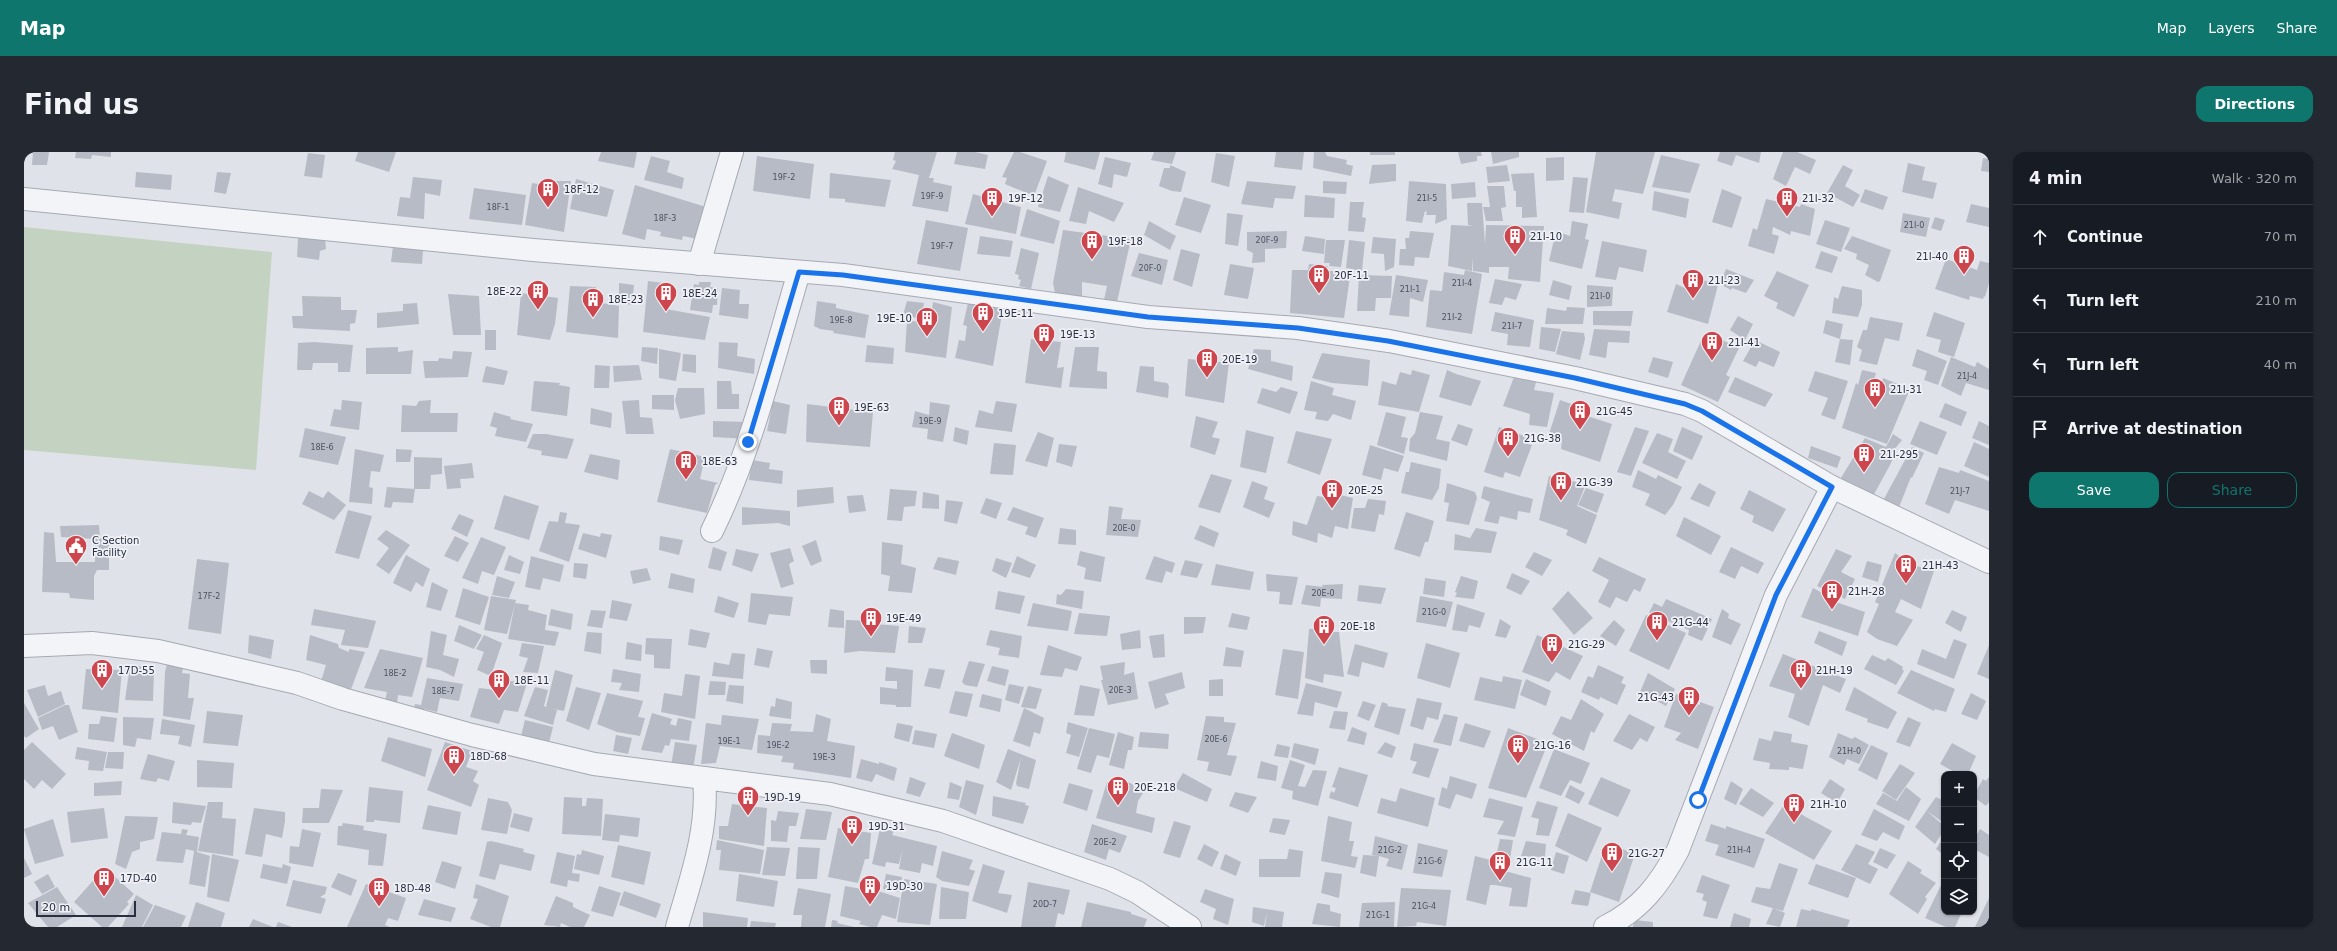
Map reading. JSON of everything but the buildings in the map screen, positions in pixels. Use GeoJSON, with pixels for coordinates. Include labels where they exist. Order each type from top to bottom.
{"type":"FeatureCollection","features":[{"type":"Feature","properties":{"kind":"street"},"geometry":{"type":"LineString","coordinates":[[699,264],[732,152]]}},
{"type":"Feature","properties":{"kind":"street"},"geometry":{"type":"LineString","coordinates":[[24,199],[525,250],[843,275],[1148,317],[1298,328],[1388,341],[1575,378],[1685,404],[1702,411],[1832,487],[1989,562]]}},
{"type":"Feature","properties":{"kind":"street"},"geometry":{"type":"LineString","coordinates":[[712,531],[725,504],[752,433],[799,272]]}},
{"type":"Feature","properties":{"kind":"street"},"geometry":{"type":"LineString","coordinates":[[1605,927],[1619,920],[1648,896],[1662,880],[1678,850],[1776,595],[1832,487]]}},
{"type":"Feature","properties":{"kind":"street"},"geometry":{"type":"LineString","coordinates":[[24,646],[92,643],[158,651],[297,683],[343,699],[472,735],[594,764],[830,794],[943,821],[1110,879],[1137,892],[1190,927]]}},
{"type":"Feature","properties":{"kind":"street"},"geometry":{"type":"LineString","coordinates":[[677,927],[694,867],[704,818],[706,801],[704,778]]}},
{"type":"Feature","properties":{"kind":"green space"},"geometry":{"type":"Polygon","coordinates":[[[24,227],[272,252],[256,470],[24,450],[24,227]]]}},
{"type":"Feature","properties":{"kind":"place","name":"18F-12"},"geometry":{"type":"Point","coordinates":[548,208]}},
{"type":"Feature","properties":{"kind":"place","name":"19F-12"},"geometry":{"type":"Point","coordinates":[992,218]}},
{"type":"Feature","properties":{"kind":"place","name":"21I-32"},"geometry":{"type":"Point","coordinates":[1787,218]}},
{"type":"Feature","properties":{"kind":"place","name":"21I-10"},"geometry":{"type":"Point","coordinates":[1515,256]}},
{"type":"Feature","properties":{"kind":"place","name":"19F-18"},"geometry":{"type":"Point","coordinates":[1092,260]}},
{"type":"Feature","properties":{"kind":"place","name":"21I-40"},"geometry":{"type":"Point","coordinates":[1964,276]}},
{"type":"Feature","properties":{"kind":"place","name":"20F-11"},"geometry":{"type":"Point","coordinates":[1319,294]}},
{"type":"Feature","properties":{"kind":"place","name":"21I-23"},"geometry":{"type":"Point","coordinates":[1693,300]}},
{"type":"Feature","properties":{"kind":"place","name":"18E-22"},"geometry":{"type":"Point","coordinates":[538,310]}},
{"type":"Feature","properties":{"kind":"place","name":"18E-24"},"geometry":{"type":"Point","coordinates":[666,312]}},
{"type":"Feature","properties":{"kind":"place","name":"18E-23"},"geometry":{"type":"Point","coordinates":[593,318]}},
{"type":"Feature","properties":{"kind":"place","name":"19E-11"},"geometry":{"type":"Point","coordinates":[983,332]}},
{"type":"Feature","properties":{"kind":"place","name":"19E-10"},"geometry":{"type":"Point","coordinates":[927,338]}},
{"type":"Feature","properties":{"kind":"place","name":"19E-13"},"geometry":{"type":"Point","coordinates":[1044,354]}},
{"type":"Feature","properties":{"kind":"place","name":"21I-41"},"geometry":{"type":"Point","coordinates":[1712,362]}},
{"type":"Feature","properties":{"kind":"place","name":"20E-19"},"geometry":{"type":"Point","coordinates":[1207,378]}},
{"type":"Feature","properties":{"kind":"place","name":"21I-31"},"geometry":{"type":"Point","coordinates":[1875,408]}},
{"type":"Feature","properties":{"kind":"place","name":"19E-63"},"geometry":{"type":"Point","coordinates":[839,426]}},
{"type":"Feature","properties":{"kind":"place","name":"21G-45"},"geometry":{"type":"Point","coordinates":[1580,430]}},
{"type":"Feature","properties":{"kind":"place","name":"21G-38"},"geometry":{"type":"Point","coordinates":[1508,458]}},
{"type":"Feature","properties":{"kind":"place","name":"21I-295"},"geometry":{"type":"Point","coordinates":[1864,474]}},
{"type":"Feature","properties":{"kind":"place","name":"18E-63"},"geometry":{"type":"Point","coordinates":[686,480]}},
{"type":"Feature","properties":{"kind":"place","name":"21G-39"},"geometry":{"type":"Point","coordinates":[1561,502]}},
{"type":"Feature","properties":{"kind":"place","name":"20E-25"},"geometry":{"type":"Point","coordinates":[1332,510]}},
{"type":"Feature","properties":{"kind":"place","name":"C Section Facility"},"geometry":{"type":"Point","coordinates":[76,566]}},
{"type":"Feature","properties":{"kind":"place","name":"21H-43"},"geometry":{"type":"Point","coordinates":[1906,584]}},
{"type":"Feature","properties":{"kind":"place","name":"21H-28"},"geometry":{"type":"Point","coordinates":[1832,610]}},
{"type":"Feature","properties":{"kind":"place","name":"19E-49"},"geometry":{"type":"Point","coordinates":[871,638]}},
{"type":"Feature","properties":{"kind":"place","name":"21G-44"},"geometry":{"type":"Point","coordinates":[1657,642]}},
{"type":"Feature","properties":{"kind":"place","name":"20E-18"},"geometry":{"type":"Point","coordinates":[1324,646]}},
{"type":"Feature","properties":{"kind":"place","name":"21G-29"},"geometry":{"type":"Point","coordinates":[1552,664]}},
{"type":"Feature","properties":{"kind":"place","name":"17D-55"},"geometry":{"type":"Point","coordinates":[102,690]}},
{"type":"Feature","properties":{"kind":"place","name":"21H-19"},"geometry":{"type":"Point","coordinates":[1801,690]}},
{"type":"Feature","properties":{"kind":"place","name":"18E-11"},"geometry":{"type":"Point","coordinates":[499,700]}},
{"type":"Feature","properties":{"kind":"place","name":"21G-43"},"geometry":{"type":"Point","coordinates":[1689,716]}},
{"type":"Feature","properties":{"kind":"place","name":"21G-16"},"geometry":{"type":"Point","coordinates":[1518,764]}},
{"type":"Feature","properties":{"kind":"place","name":"18D-68"},"geometry":{"type":"Point","coordinates":[454,776]}},
{"type":"Feature","properties":{"kind":"place","name":"20E-218"},"geometry":{"type":"Point","coordinates":[1118,806]}},
{"type":"Feature","properties":{"kind":"place","name":"19D-19"},"geometry":{"type":"Point","coordinates":[748,816]}},
{"type":"Feature","properties":{"kind":"place","name":"21H-10"},"geometry":{"type":"Point","coordinates":[1794,824]}},
{"type":"Feature","properties":{"kind":"place","name":"19D-31"},"geometry":{"type":"Point","coordinates":[852,846]}},
{"type":"Feature","properties":{"kind":"place","name":"21G-27"},"geometry":{"type":"Point","coordinates":[1612,872]}},
{"type":"Feature","properties":{"kind":"place","name":"21G-11"},"geometry":{"type":"Point","coordinates":[1500,882]}},
{"type":"Feature","properties":{"kind":"place","name":"17D-40"},"geometry":{"type":"Point","coordinates":[104,898]}},
{"type":"Feature","properties":{"kind":"place","name":"19D-30"},"geometry":{"type":"Point","coordinates":[870,906]}},
{"type":"Feature","properties":{"kind":"place","name":"18D-48"},"geometry":{"type":"Point","coordinates":[379,908]}},
{"type":"Feature","properties":{"kind":"route"},"geometry":{"type":"LineString","coordinates":[[748,442],[752,433],[799,272],[843,275],[1148,317],[1298,328],[1388,341],[1575,378],[1685,404],[1716,417],[1818,480],[1832,487],[1776,595],[1698,800]]}}]}
